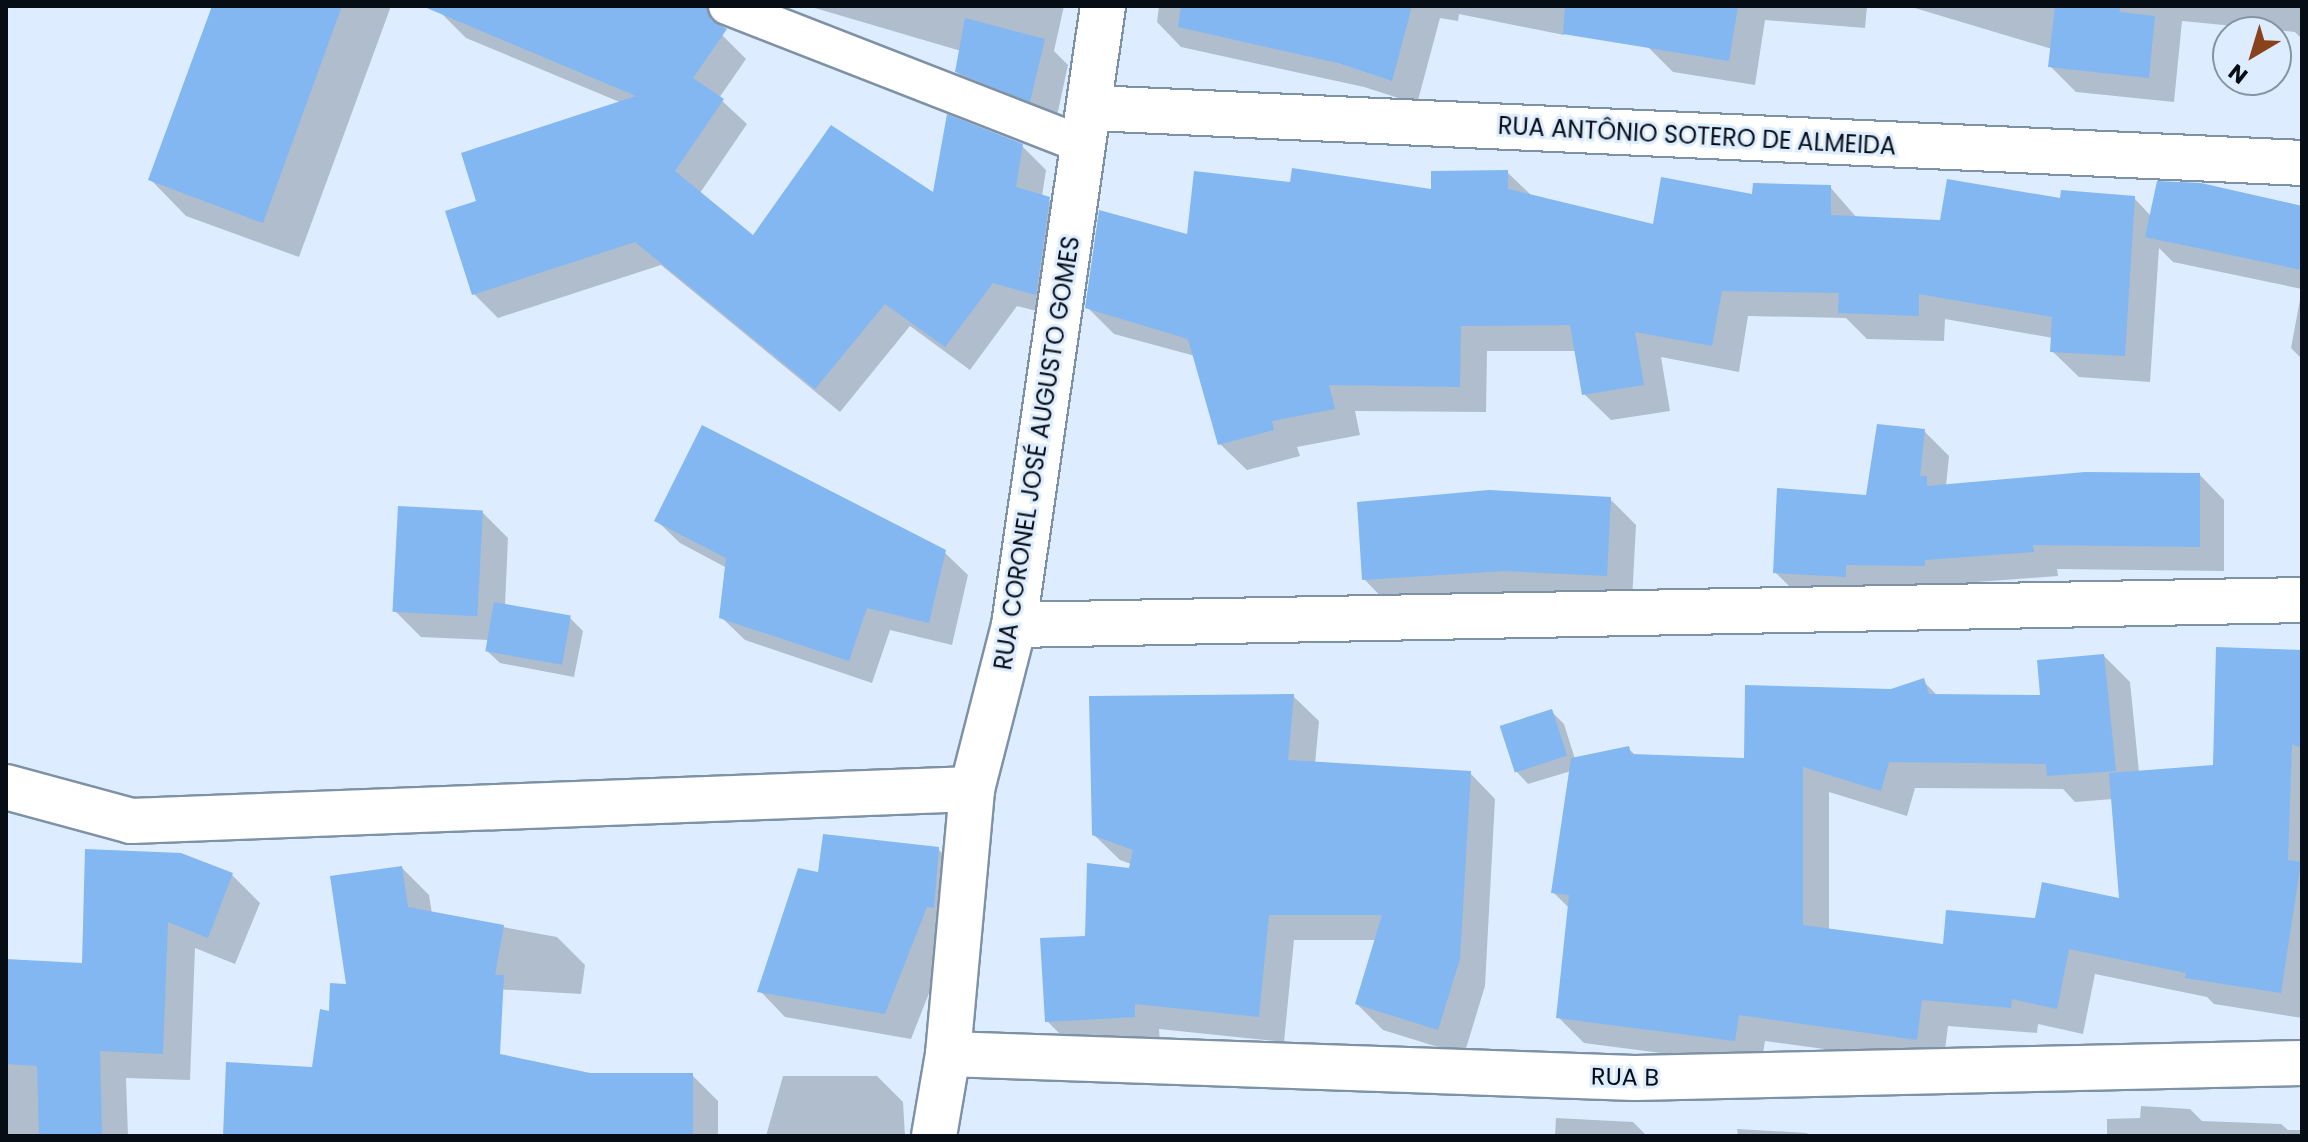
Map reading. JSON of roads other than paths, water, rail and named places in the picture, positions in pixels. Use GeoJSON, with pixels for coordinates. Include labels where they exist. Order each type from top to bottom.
{"type":"FeatureCollection","features":[{"type":"Feature","properties":{"kind":"street","name":"RUA CORONEL JOSÉ AUGUSTO GOMES"},"geometry":{"type":"LineString","coordinates":[[934,1136],[948,1054],[972,789],[1014,625],[1089,127],[1103,6]]}},
{"type":"Feature","properties":{"kind":"street","name":"RUA ANTÔNIO SOTERO DE ALMEIDA"},"geometry":{"type":"LineString","coordinates":[[1089,127],[2302,163]]}},
{"type":"Feature","properties":{"kind":"street"},"geometry":{"type":"LineString","coordinates":[[1014,625],[2302,600]]}},
{"type":"Feature","properties":{"kind":"street"},"geometry":{"type":"LineString","coordinates":[[6,787],[131,821],[972,789]]}},
{"type":"Feature","properties":{"kind":"street","name":"RUA B"},"geometry":{"type":"LineString","coordinates":[[948,1054],[1635,1078],[2302,1063]]}},
{"type":"Feature","properties":{"kind":"lane"},"geometry":{"type":"LineString","coordinates":[[727,6],[1089,127]]}}]}
